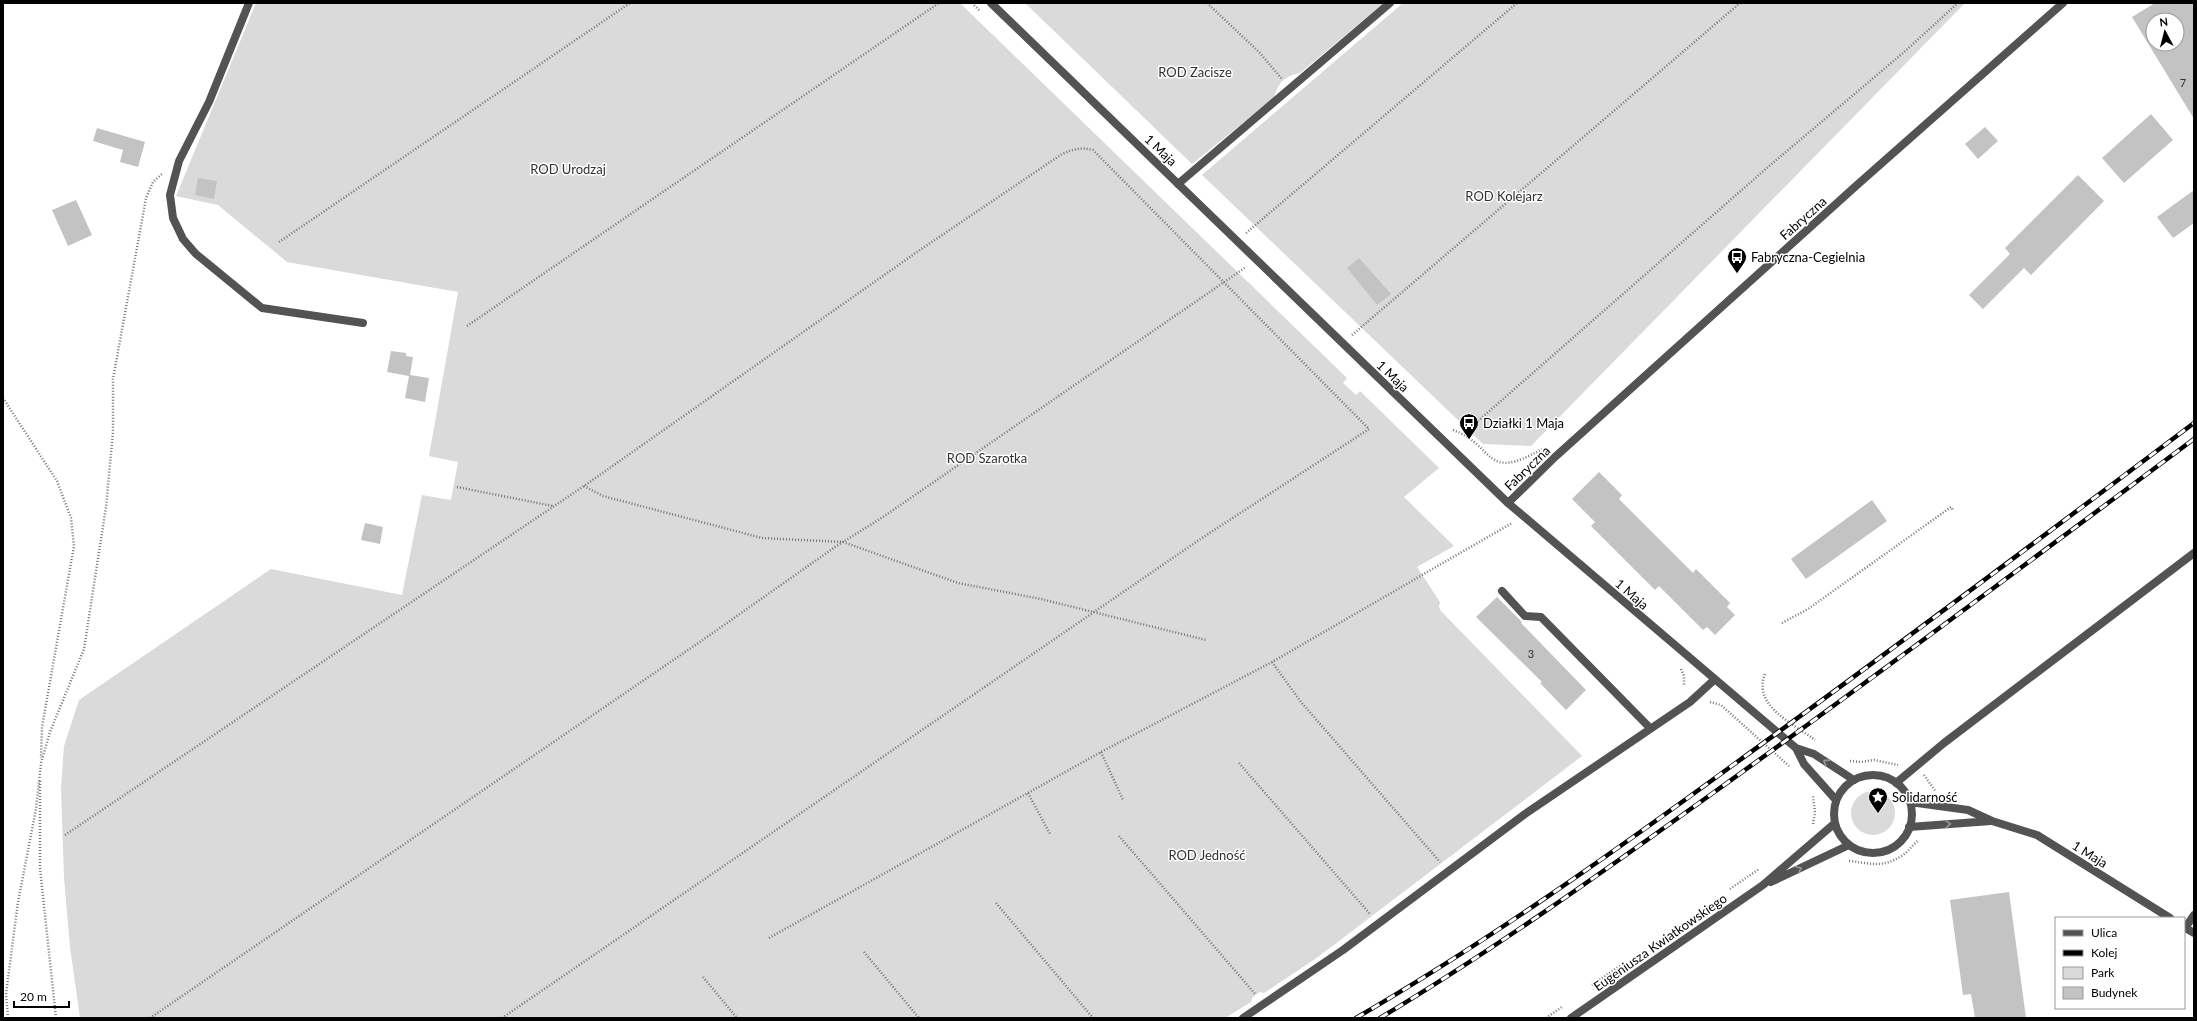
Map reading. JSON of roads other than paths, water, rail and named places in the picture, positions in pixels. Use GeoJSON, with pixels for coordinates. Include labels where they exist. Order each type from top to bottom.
{"type":"FeatureCollection","features":[{"type":"Feature","properties":{"kind":"street"},"geometry":{"type":"LineString","coordinates":[[250,3],[209,102],[179,161],[170,194],[173,218],[183,239],[196,254],[262,308],[363,324]]}},
{"type":"Feature","properties":{"kind":"street","name":"1 Maja"},"geometry":{"type":"LineString","coordinates":[[991,3],[1508,503],[1714,680],[1796,748],[1814,754],[1854,780]]}},
{"type":"Feature","properties":{"kind":"street"},"geometry":{"type":"LineString","coordinates":[[1178,184],[1390,3]]}},
{"type":"Feature","properties":{"kind":"street","name":"Fabryczna"},"geometry":{"type":"LineString","coordinates":[[1508,503],[1561,452],[2063,3]]}},
{"type":"Feature","properties":{"kind":"street"},"geometry":{"type":"LineString","coordinates":[[1896,783],[1950,738],[2194,553]]}},
{"type":"Feature","properties":{"kind":"street"},"geometry":{"type":"LineString","coordinates":[[1502,591],[1525,616],[1541,618],[1650,728]]}},
{"type":"Feature","properties":{"kind":"street"},"geometry":{"type":"LineString","coordinates":[[1243,1018],[1264,1005],[1379,924],[1524,814],[1690,702],[1714,680]]}},
{"type":"Feature","properties":{"kind":"street","name":"1 Maja"},"geometry":{"type":"LineString","coordinates":[[1796,748],[1804,764],[1836,800]]}},
{"type":"Feature","properties":{"kind":"street"},"geometry":{"type":"LineString","coordinates":[[1873,775],[1896,783],[1906,793],[1910,802],[1912,815],[1909,827],[1903,838],[1895,846],[1884,852],[1872,853],[1860,851],[1849,845],[1843,839],[1835,823],[1834,811],[1836,800],[1847,785],[1854,780],[1873,775]]}},
{"type":"Feature","properties":{"kind":"street","name":"1 Maja"},"geometry":{"type":"LineString","coordinates":[[1910,802],[1968,810],[1992,821],[2036,835],[2168,917]]}},
{"type":"Feature","properties":{"kind":"street","name":"1 Maja"},"geometry":{"type":"LineString","coordinates":[[1909,827],[1992,821]]}},
{"type":"Feature","properties":{"kind":"street","name":"Eugeniusza Kwiatkowskiego"},"geometry":{"type":"LineString","coordinates":[[1571,1018],[1763,885],[1835,823]]}},
{"type":"Feature","properties":{"kind":"street","name":"Eugeniusza Kwiatkowskiego"},"geometry":{"type":"LineString","coordinates":[[1763,885],[1849,845]]}},
{"type":"Feature","properties":{"kind":"street"},"geometry":{"type":"LineString","coordinates":[[2194,915],[2185,927],[2194,933]]}},
{"type":"Feature","properties":{"kind":"railway"},"geometry":{"type":"LineString","coordinates":[[1356,1018],[1453,959],[1595,864],[1907,638],[2194,423]]}},
{"type":"Feature","properties":{"kind":"railway"},"geometry":{"type":"LineString","coordinates":[[1380,1018],[1423,992],[1507,937],[1672,822],[1894,661],[2194,439]]}},
{"type":"Feature","properties":{"kind":"place","name":"Fabryczna-Cegielnia"},"geometry":{"type":"Point","coordinates":[1737,274]}},
{"type":"Feature","properties":{"kind":"place","name":"Działki 1 Maja"},"geometry":{"type":"Point","coordinates":[1469,440]}},
{"type":"Feature","properties":{"kind":"place","name":"Solidarność"},"geometry":{"type":"Point","coordinates":[1878,814]}},
{"type":"Feature","properties":{"kind":"park label","name":"ROD Zacisze"},"geometry":{"type":"Point","coordinates":[1195,72]}},
{"type":"Feature","properties":{"kind":"park label","name":"ROD Urodzaj"},"geometry":{"type":"Point","coordinates":[568,169]}},
{"type":"Feature","properties":{"kind":"park label","name":"ROD Kolejarz"},"geometry":{"type":"Point","coordinates":[1504,196]}},
{"type":"Feature","properties":{"kind":"park label","name":"ROD Szarotka"},"geometry":{"type":"Point","coordinates":[987,458]}},
{"type":"Feature","properties":{"kind":"park label","name":"ROD Jedność"},"geometry":{"type":"Point","coordinates":[1207,855]}}]}
